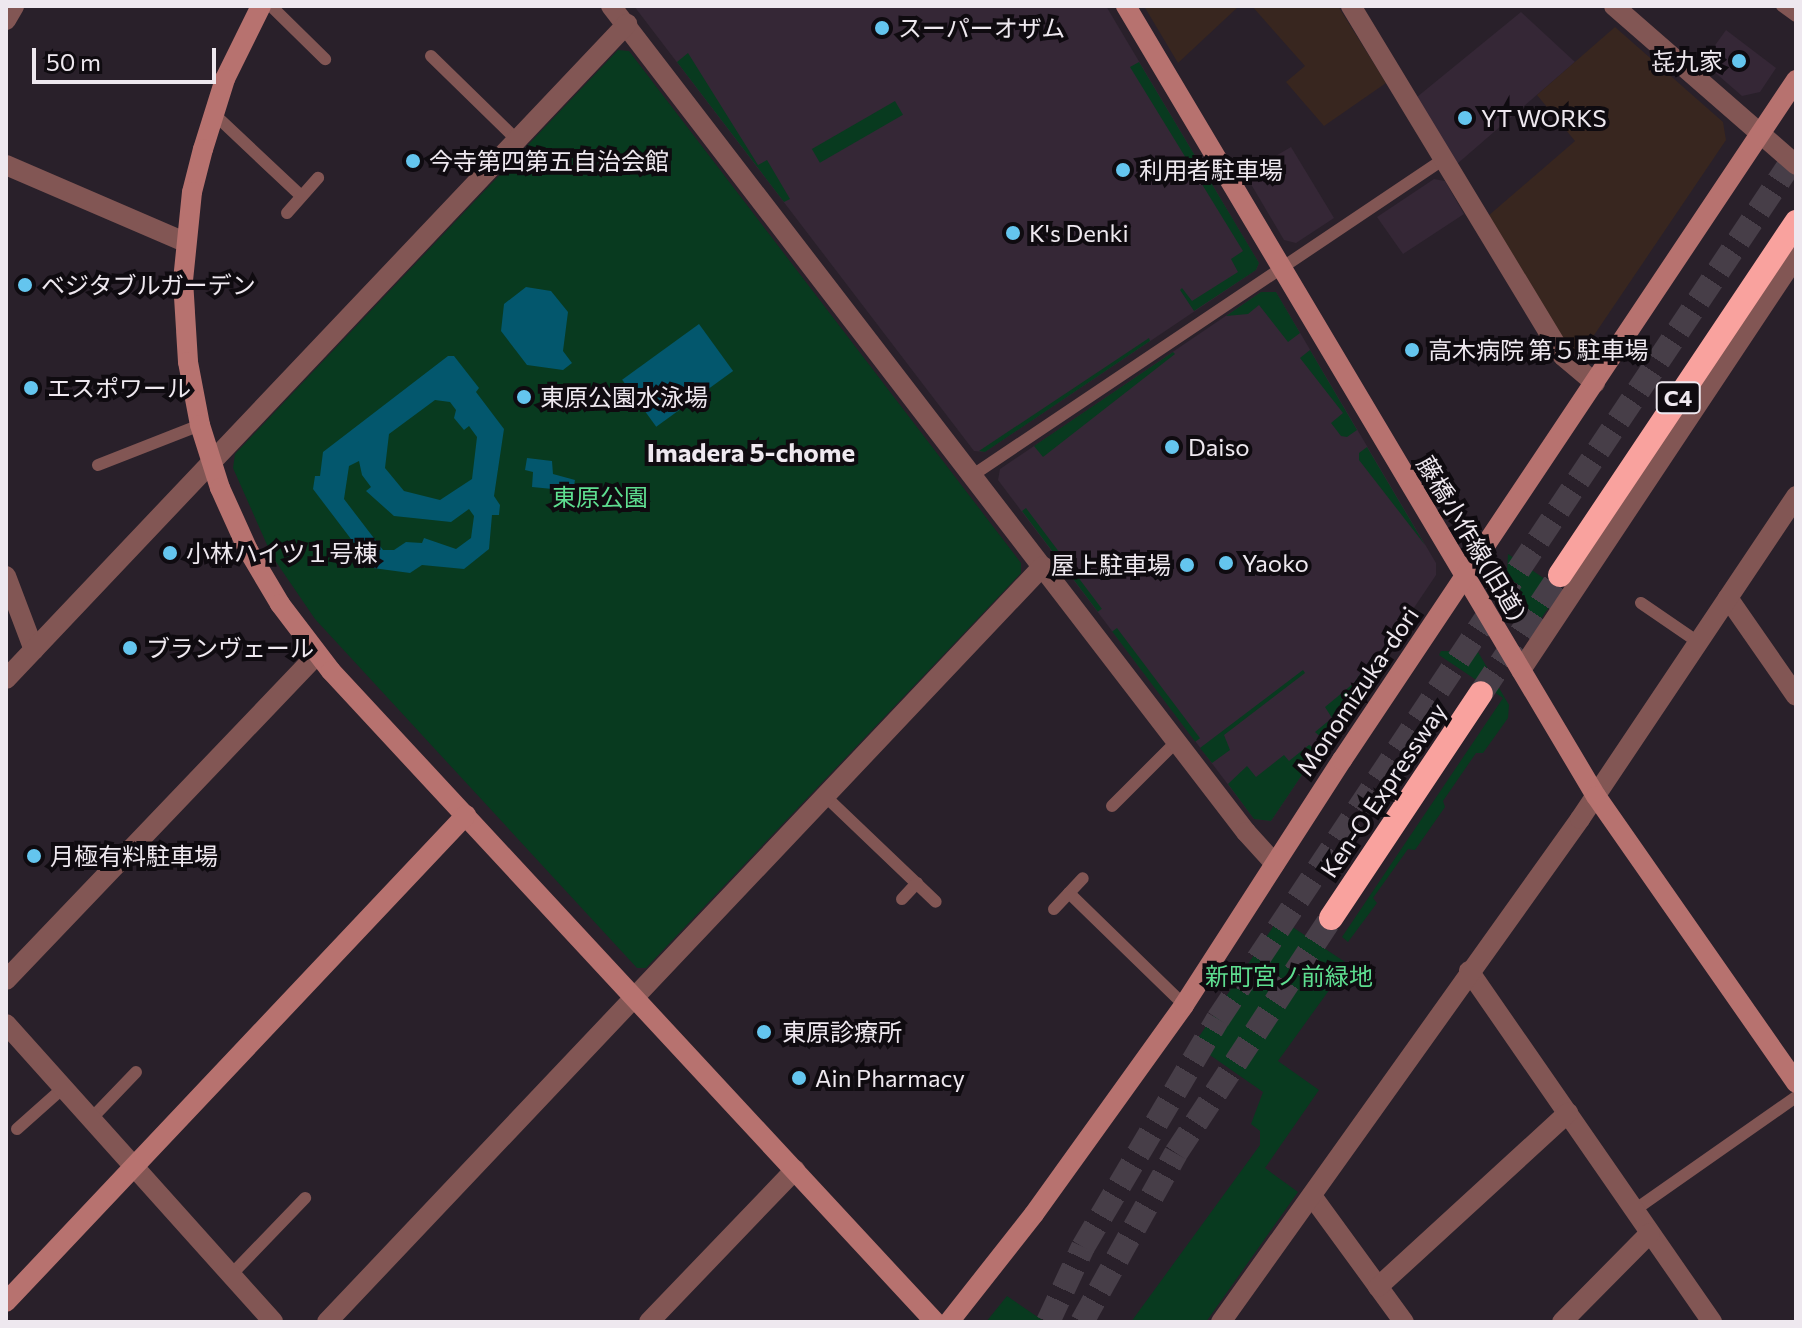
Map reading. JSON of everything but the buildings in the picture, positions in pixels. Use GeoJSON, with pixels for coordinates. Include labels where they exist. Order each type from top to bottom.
{"type":"FeatureCollection","features":[{"type":"Feature","properties":{"kind":"highway","name":"C4"},"geometry":{"type":"LineString","coordinates":[[1560,575],[1796,222]]}},
{"type":"Feature","properties":{"kind":"highway","name":"Ken-O Expressway"},"geometry":{"type":"LineString","coordinates":[[1331,918],[1481,693]]}},
{"type":"Feature","properties":{"kind":"street"},"geometry":{"type":"LineString","coordinates":[[6,20],[14,6]]}},
{"type":"Feature","properties":{"kind":"street"},"geometry":{"type":"LineString","coordinates":[[261,6],[225,79],[213,113],[192,192],[185,242],[184,320],[200,425],[210,463],[233,520],[263,577],[318,654],[935,1322]]}},
{"type":"Feature","properties":{"kind":"street"},"geometry":{"type":"LineString","coordinates":[[611,6],[1275,864]]}},
{"type":"Feature","properties":{"kind":"street","name":"藤橋小作線(旧道)"},"geometry":{"type":"LineString","coordinates":[[1126,6],[1596,796],[1792,1069]]}},
{"type":"Feature","properties":{"kind":"street"},"geometry":{"type":"LineString","coordinates":[[1351,6],[1563,356],[1595,383]]}},
{"type":"Feature","properties":{"kind":"street"},"geometry":{"type":"LineString","coordinates":[[1621,8],[1796,165]]}},
{"type":"Feature","properties":{"kind":"street"},"geometry":{"type":"LineString","coordinates":[[6,679],[627,24]]}},
{"type":"Feature","properties":{"kind":"street","name":"Monomizuka-dori"},"geometry":{"type":"LineString","coordinates":[[949,1322],[1043,1202],[1184,1005],[1796,80]]}},
{"type":"Feature","properties":{"kind":"street"},"geometry":{"type":"LineString","coordinates":[[6,165],[185,242]]}},
{"type":"Feature","properties":{"kind":"street"},"geometry":{"type":"LineString","coordinates":[[1521,670],[1796,256]]}},
{"type":"Feature","properties":{"kind":"street"},"geometry":{"type":"LineString","coordinates":[[1221,1322],[1596,796],[1796,496]]}},
{"type":"Feature","properties":{"kind":"street"},"geometry":{"type":"LineString","coordinates":[[327,1322],[1043,566]]}},
{"type":"Feature","properties":{"kind":"street"},"geometry":{"type":"LineString","coordinates":[[6,576],[34,650]]}},
{"type":"Feature","properties":{"kind":"street"},"geometry":{"type":"LineString","coordinates":[[1728,598],[1796,696]]}},
{"type":"Feature","properties":{"kind":"street"},"geometry":{"type":"LineString","coordinates":[[6,980],[318,654]]}},
{"type":"Feature","properties":{"kind":"street"},"geometry":{"type":"LineString","coordinates":[[6,1302],[466,815]]}},
{"type":"Feature","properties":{"kind":"street"},"geometry":{"type":"LineString","coordinates":[[1469,971],[1712,1322]]}},
{"type":"Feature","properties":{"kind":"street"},"geometry":{"type":"LineString","coordinates":[[6,1024],[273,1322]]}},
{"type":"Feature","properties":{"kind":"street"},"geometry":{"type":"LineString","coordinates":[[1378,1287],[1568,1113]]}},
{"type":"Feature","properties":{"kind":"street"},"geometry":{"type":"LineString","coordinates":[[649,1322],[795,1170]]}},
{"type":"Feature","properties":{"kind":"street"},"geometry":{"type":"LineString","coordinates":[[1312,1196],[1404,1322]]}},
{"type":"Feature","properties":{"kind":"street"},"geometry":{"type":"LineString","coordinates":[[1562,1322],[1650,1233]]}},
{"type":"Feature","properties":{"kind":"lane"},"geometry":{"type":"LineString","coordinates":[[271,6],[325,59]]}},
{"type":"Feature","properties":{"kind":"lane"},"geometry":{"type":"LineString","coordinates":[[1782,6],[1796,16]]}},
{"type":"Feature","properties":{"kind":"lane"},"geometry":{"type":"LineString","coordinates":[[431,56],[518,141]]}},
{"type":"Feature","properties":{"kind":"lane"},"geometry":{"type":"LineString","coordinates":[[213,113],[301,196]]}},
{"type":"Feature","properties":{"kind":"lane"},"geometry":{"type":"LineString","coordinates":[[973,475],[1444,159]]}},
{"type":"Feature","properties":{"kind":"lane"},"geometry":{"type":"LineString","coordinates":[[287,213],[318,178]]}},
{"type":"Feature","properties":{"kind":"lane"},"geometry":{"type":"LineString","coordinates":[[98,465],[200,425]]}},
{"type":"Feature","properties":{"kind":"lane"},"geometry":{"type":"LineString","coordinates":[[1641,603],[1698,642]]}},
{"type":"Feature","properties":{"kind":"lane"},"geometry":{"type":"LineString","coordinates":[[1112,806],[1177,741]]}},
{"type":"Feature","properties":{"kind":"lane"},"geometry":{"type":"LineString","coordinates":[[825,796],[936,902]]}},
{"type":"Feature","properties":{"kind":"lane"},"geometry":{"type":"LineString","coordinates":[[1054,909],[1083,878]]}},
{"type":"Feature","properties":{"kind":"lane"},"geometry":{"type":"LineString","coordinates":[[902,899],[917,883]]}},
{"type":"Feature","properties":{"kind":"lane"},"geometry":{"type":"LineString","coordinates":[[1069,893],[1184,1005]]}},
{"type":"Feature","properties":{"kind":"lane"},"geometry":{"type":"LineString","coordinates":[[91,1119],[136,1072]]}},
{"type":"Feature","properties":{"kind":"lane"},"geometry":{"type":"LineString","coordinates":[[17,1129],[63,1088]]}},
{"type":"Feature","properties":{"kind":"lane"},"geometry":{"type":"LineString","coordinates":[[1636,1209],[1796,1097]]}},
{"type":"Feature","properties":{"kind":"lane"},"geometry":{"type":"LineString","coordinates":[[231,1275],[305,1198]]}},
{"type":"Feature","properties":{"kind":"shaded area"},"geometry":{"type":"Polygon","coordinates":[[[634,6],[1106,6],[1259,263],[1256,270],[985,452],[974,451],[634,6]]]}},
{"type":"Feature","properties":{"kind":"shaded area"},"geometry":{"type":"Polygon","coordinates":[[[1144,6],[1239,6],[1178,63],[1144,6]]]}},
{"type":"Feature","properties":{"kind":"shaded area"},"geometry":{"type":"Polygon","coordinates":[[[1252,6],[1338,6],[1386,83],[1324,126],[1286,82],[1305,66],[1252,6]]]}},
{"type":"Feature","properties":{"kind":"shaded area"},"geometry":{"type":"Polygon","coordinates":[[[1521,12],[1575,62],[1457,164],[1417,97],[1521,12]]]}},
{"type":"Feature","properties":{"kind":"shaded area"},"geometry":{"type":"Polygon","coordinates":[[[1615,27],[1723,122],[1726,140],[1582,353],[1571,352],[1488,216],[1575,141],[1537,95],[1615,27]]]}},
{"type":"Feature","properties":{"kind":"shaded area"},"geometry":{"type":"Polygon","coordinates":[[[1726,30],[1776,68],[1760,92],[1742,96],[1703,62],[1726,30]]]}},
{"type":"Feature","properties":{"kind":"shaded area"},"geometry":{"type":"Polygon","coordinates":[[[1291,147],[1334,218],[1296,243],[1284,240],[1245,174],[1291,147]]]}},
{"type":"Feature","properties":{"kind":"shaded area"},"geometry":{"type":"Polygon","coordinates":[[[1434,179],[1445,181],[1464,214],[1403,254],[1377,217],[1434,179]]]}},
{"type":"Feature","properties":{"kind":"shaded area"},"geometry":{"type":"Polygon","coordinates":[[[1261,292],[1276,292],[1436,563],[1436,575],[1271,821],[1254,819],[998,480],[1000,469],[1261,292]]]}},
{"type":"Feature","properties":{"kind":"green space","name":"東原公園"},"geometry":{"type":"Polygon","coordinates":[[[618,50],[629,51],[1021,563],[1021,573],[646,968],[637,968],[315,619],[272,556],[233,468],[235,454],[618,50]]]}},
{"type":"Feature","properties":{"kind":"green space"},"geometry":{"type":"Polygon","coordinates":[[[688,53],[758,165],[767,160],[790,199],[784,202],[677,62],[688,53]]]}},
{"type":"Feature","properties":{"kind":"green space"},"geometry":{"type":"Polygon","coordinates":[[[1139,62],[1259,263],[1256,270],[1194,311],[1180,290],[1182,288],[1192,301],[1238,272],[1231,259],[1243,251],[1130,67],[1139,62]]]}},
{"type":"Feature","properties":{"kind":"green space"},"geometry":{"type":"Polygon","coordinates":[[[895,101],[903,115],[820,163],[812,149],[895,101]]]}},
{"type":"Feature","properties":{"kind":"green space"},"geometry":{"type":"Polygon","coordinates":[[[1261,292],[1276,292],[1300,333],[1288,342],[1259,305],[1248,314],[1226,316],[1261,292]]]}},
{"type":"Feature","properties":{"kind":"green space"},"geometry":{"type":"Polygon","coordinates":[[[1149,338],[1150,341],[985,452],[979,451],[1149,338]]]}},
{"type":"Feature","properties":{"kind":"green space"},"geometry":{"type":"Polygon","coordinates":[[[1310,350],[1357,430],[1347,437],[1341,436],[1331,423],[1343,413],[1300,358],[1310,350]]]}},
{"type":"Feature","properties":{"kind":"green space"},"geometry":{"type":"Polygon","coordinates":[[[1173,352],[1175,354],[1043,457],[1034,446],[1173,352]]]}},
{"type":"Feature","properties":{"kind":"green space"},"geometry":{"type":"Polygon","coordinates":[[[1367,447],[1425,545],[1359,460],[1359,453],[1367,447]]]}},
{"type":"Feature","properties":{"kind":"green space"},"geometry":{"type":"Polygon","coordinates":[[[1026,508],[1102,609],[1098,612],[1022,511],[1026,508]]]}},
{"type":"Feature","properties":{"kind":"green space"},"geometry":{"type":"Polygon","coordinates":[[[1508,554],[1561,590],[1540,620],[1523,620],[1506,592],[1508,554]]]}},
{"type":"Feature","properties":{"kind":"green space"},"geometry":{"type":"Polygon","coordinates":[[[1117,628],[1200,738],[1195,742],[1112,632],[1117,628]]]}},
{"type":"Feature","properties":{"kind":"green space"},"geometry":{"type":"Polygon","coordinates":[[[1441,651],[1478,652],[1509,705],[1508,718],[1483,753],[1476,753],[1443,801],[1445,807],[1415,850],[1408,849],[1373,898],[1377,903],[1348,942],[1342,937],[1503,698],[1439,655],[1441,651]]]}},
{"type":"Feature","properties":{"kind":"green space"},"geometry":{"type":"Polygon","coordinates":[[[1373,656],[1379,660],[1325,741],[1315,732],[1332,718],[1325,707],[1354,683],[1373,656]]]}},
{"type":"Feature","properties":{"kind":"green space"},"geometry":{"type":"Polygon","coordinates":[[[1303,670],[1305,673],[1224,735],[1230,750],[1212,763],[1200,748],[1303,670]]]}},
{"type":"Feature","properties":{"kind":"green space"},"geometry":{"type":"Polygon","coordinates":[[[1309,745],[1318,751],[1271,821],[1254,819],[1228,784],[1247,766],[1256,777],[1284,755],[1289,761],[1309,745]]]}},
{"type":"Feature","properties":{"kind":"green space","name":"新町宮ノ前緑地"},"geometry":{"type":"Polygon","coordinates":[[[1279,918],[1348,964],[1278,1061],[1319,1090],[1265,1168],[1298,1192],[1206,1322],[1131,1322],[1260,1145],[1260,1131],[1251,1124],[1263,1092],[1194,1044],[1279,918]]]}},
{"type":"Feature","properties":{"kind":"green space"},"geometry":{"type":"Polygon","coordinates":[[[1007,1296],[1045,1322],[986,1322],[1007,1296]]]}},
{"type":"Feature","properties":{"kind":"water"},"geometry":{"type":"Polygon","coordinates":[[[526,287],[551,291],[568,312],[563,351],[572,363],[563,370],[527,365],[501,331],[504,304],[526,287]]]}},
{"type":"Feature","properties":{"kind":"water"},"geometry":{"type":"Polygon","coordinates":[[[699,324],[733,371],[656,427],[622,380],[699,324]]]}},
{"type":"Feature","properties":{"kind":"water"},"geometry":{"type":"Polygon","coordinates":[[[448,356],[454,356],[479,388],[476,392],[504,429],[494,496],[500,505],[499,515],[492,515],[489,549],[464,569],[422,565],[410,573],[373,568],[313,489],[315,476],[320,476],[323,452],[448,356]],[[435,400],[389,434],[385,468],[404,491],[440,500],[472,479],[477,437],[469,426],[464,430],[454,418],[456,410],[450,402],[435,400]],[[359,461],[349,466],[344,499],[383,550],[394,550],[406,542],[422,543],[424,538],[456,549],[471,538],[474,516],[469,509],[451,522],[394,516],[366,491],[371,487],[362,475],[359,461]]]}},
{"type":"Feature","properties":{"kind":"water"},"geometry":{"type":"Polygon","coordinates":[[[527,458],[552,461],[553,474],[575,480],[573,491],[532,487],[533,472],[525,470],[527,458]]]}},
{"type":"Feature","properties":{"kind":"tunnel"},"geometry":{"type":"LineString","coordinates":[[1048,1322],[1083,1247],[1218,1019],[1796,155]]}},
{"type":"Feature","properties":{"kind":"tunnel"},"geometry":{"type":"LineString","coordinates":[[1481,693],[1560,575]]}},
{"type":"Feature","properties":{"kind":"tunnel"},"geometry":{"type":"LineString","coordinates":[[1082,1322],[1176,1153],[1331,918]]}},
{"type":"Feature","properties":{"kind":"place","name":"スーパーオザム"},"geometry":{"type":"Point","coordinates":[882,28]}},
{"type":"Feature","properties":{"kind":"place","name":"㐂九家"},"geometry":{"type":"Point","coordinates":[1739,61]}},
{"type":"Feature","properties":{"kind":"place","name":"YT WORKS"},"geometry":{"type":"Point","coordinates":[1465,118]}},
{"type":"Feature","properties":{"kind":"place","name":"今寺第四第五自治会館"},"geometry":{"type":"Point","coordinates":[413,161]}},
{"type":"Feature","properties":{"kind":"place","name":"利用者駐車場"},"geometry":{"type":"Point","coordinates":[1123,170]}},
{"type":"Feature","properties":{"kind":"place","name":"K's Denki"},"geometry":{"type":"Point","coordinates":[1013,233]}},
{"type":"Feature","properties":{"kind":"place","name":"ベジタブルガーデン"},"geometry":{"type":"Point","coordinates":[25,285]}},
{"type":"Feature","properties":{"kind":"place","name":"高木病院 第５駐車場"},"geometry":{"type":"Point","coordinates":[1412,350]}},
{"type":"Feature","properties":{"kind":"place","name":"エスポワール"},"geometry":{"type":"Point","coordinates":[31,388]}},
{"type":"Feature","properties":{"kind":"place","name":"東原公園水泳場"},"geometry":{"type":"Point","coordinates":[524,397]}},
{"type":"Feature","properties":{"kind":"place","name":"Daiso"},"geometry":{"type":"Point","coordinates":[1172,447]}},
{"type":"Feature","properties":{"kind":"place","name":"小林ハイツ１号棟"},"geometry":{"type":"Point","coordinates":[170,553]}},
{"type":"Feature","properties":{"kind":"place","name":"Yaoko"},"geometry":{"type":"Point","coordinates":[1226,563]}},
{"type":"Feature","properties":{"kind":"place","name":"屋上駐車場"},"geometry":{"type":"Point","coordinates":[1187,565]}},
{"type":"Feature","properties":{"kind":"place","name":"ブランヴェール"},"geometry":{"type":"Point","coordinates":[130,648]}},
{"type":"Feature","properties":{"kind":"place","name":"月極有料駐車場"},"geometry":{"type":"Point","coordinates":[34,856]}},
{"type":"Feature","properties":{"kind":"place","name":"東原診療所"},"geometry":{"type":"Point","coordinates":[764,1032]}},
{"type":"Feature","properties":{"kind":"place","name":"Ain Pharmacy"},"geometry":{"type":"Point","coordinates":[799,1078]}},
{"type":"Feature","properties":{"kind":"district","name":"Imadera 5-chome"},"geometry":{"type":"Point","coordinates":[751,452]}}]}
